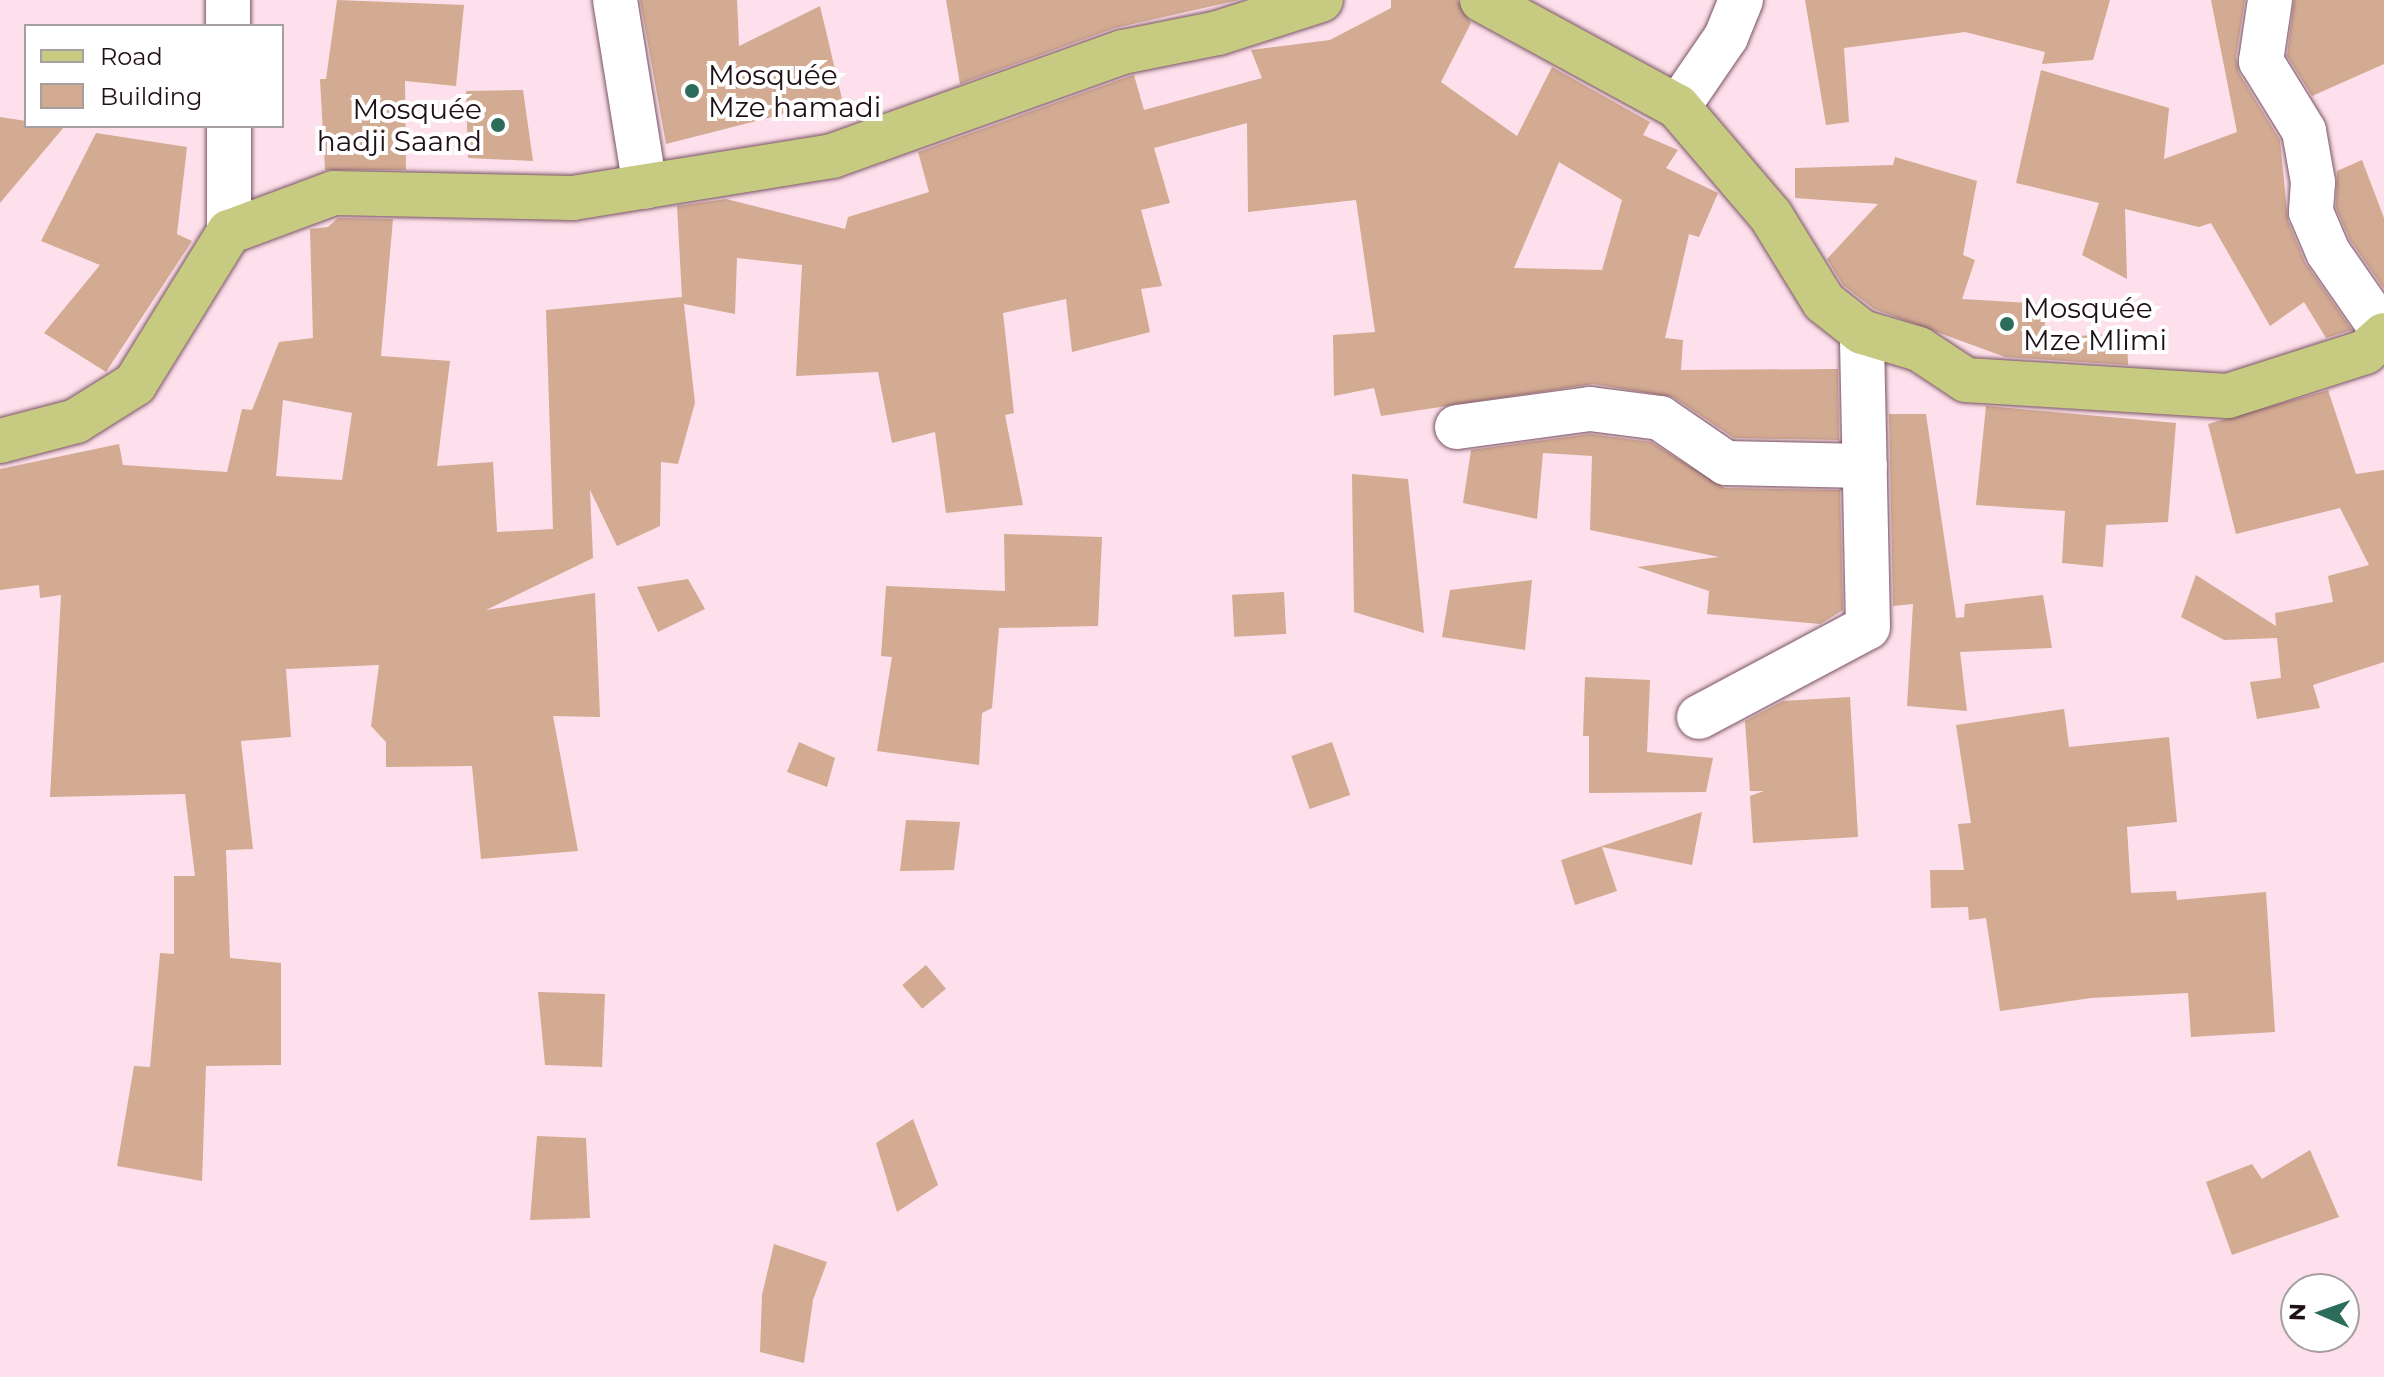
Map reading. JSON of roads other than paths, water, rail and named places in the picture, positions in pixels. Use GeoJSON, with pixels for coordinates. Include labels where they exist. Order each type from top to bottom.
{"type":"FeatureCollection","features":[{"type":"Feature","properties":{"kind":"main road"},"geometry":{"type":"LineString","coordinates":[[0,441],[76,421],[135,384],[229,232],[334,193],[573,198],[832,156],[1123,52],[1218,33],[1321,0]]}},
{"type":"Feature","properties":{"kind":"main road"},"geometry":{"type":"LineString","coordinates":[[1482,0],[1678,107],[1771,216],[1824,302],[1862,332],[1919,349],[1966,380],[2228,396],[2365,352],[2384,334]]}},
{"type":"Feature","properties":{"kind":"street"},"geometry":{"type":"LineString","coordinates":[[228,0],[228,24]]}},
{"type":"Feature","properties":{"kind":"street"},"geometry":{"type":"LineString","coordinates":[[615,0],[645,187]]}},
{"type":"Feature","properties":{"kind":"street"},"geometry":{"type":"LineString","coordinates":[[1678,107],[1726,37],[1741,0]]}},
{"type":"Feature","properties":{"kind":"street"},"geometry":{"type":"LineString","coordinates":[[2270,0],[2261,61],[2304,131],[2313,182],[2311,212],[2328,252],[2384,334]]}},
{"type":"Feature","properties":{"kind":"street"},"geometry":{"type":"LineString","coordinates":[[229,128],[229,232]]}},
{"type":"Feature","properties":{"kind":"street"},"geometry":{"type":"LineString","coordinates":[[1699,717],[1868,627],[1862,332]]}},
{"type":"Feature","properties":{"kind":"street"},"geometry":{"type":"LineString","coordinates":[[1457,427],[1590,409],[1660,418],[1726,463],[1865,466]]}},
{"type":"Feature","properties":{"kind":"place","name":"Mosquée Mze hamadi"},"geometry":{"type":"Point","coordinates":[692,91]}},
{"type":"Feature","properties":{"kind":"place","name":"Mosquée hadji Saand"},"geometry":{"type":"Point","coordinates":[498,125]}},
{"type":"Feature","properties":{"kind":"place","name":"Mosquée Mze Mlimi"},"geometry":{"type":"Point","coordinates":[2007,324]}}]}
